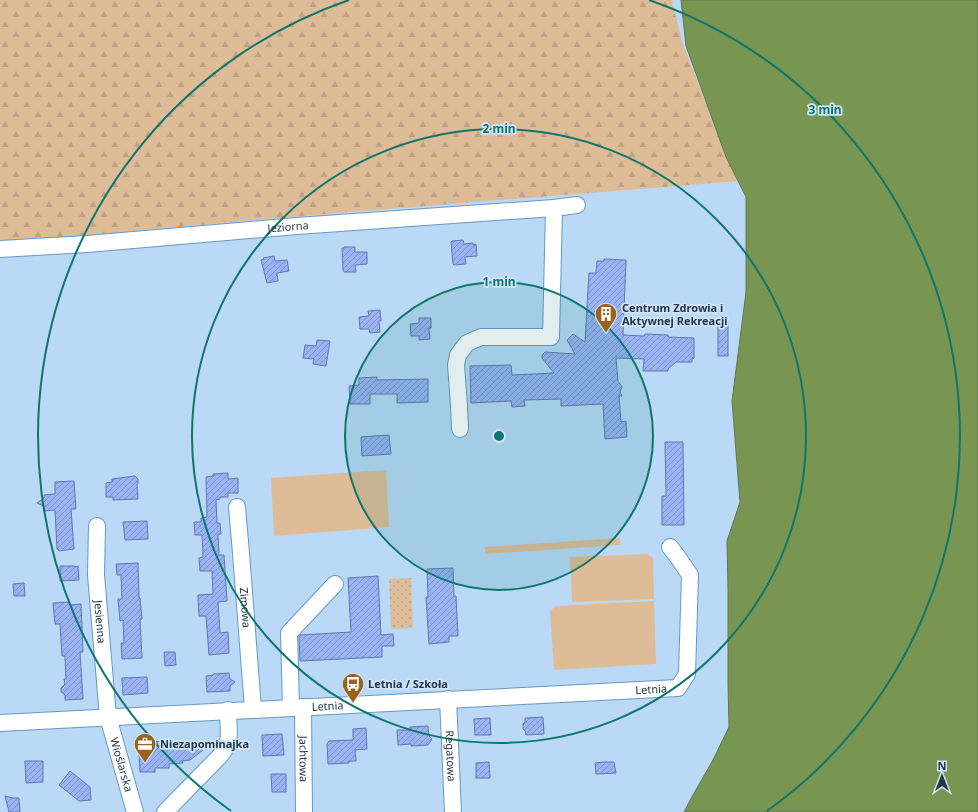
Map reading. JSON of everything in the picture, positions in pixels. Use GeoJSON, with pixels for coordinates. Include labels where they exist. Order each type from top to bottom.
{"type":"FeatureCollection","features":[{"type":"Feature","properties":{"kind":"street","name":"Jeziorna"},"geometry":{"type":"LineString","coordinates":[[0,249],[554,208],[577,205]]}},
{"type":"Feature","properties":{"kind":"street"},"geometry":{"type":"LineString","coordinates":[[460,428],[460,405],[456,365],[458,355],[467,343],[481,337],[551,337],[554,208]]}},
{"type":"Feature","properties":{"kind":"street","name":"Zimowa"},"geometry":{"type":"LineString","coordinates":[[237,507],[253,709]]}},
{"type":"Feature","properties":{"kind":"street","name":"Jesienna"},"geometry":{"type":"LineString","coordinates":[[97,526],[96,575],[108,717]]}},
{"type":"Feature","properties":{"kind":"street","name":"Letnia"},"geometry":{"type":"LineString","coordinates":[[0,722],[678,688],[687,674],[690,575],[670,547]]}},
{"type":"Feature","properties":{"kind":"street","name":"Jachtowa"},"geometry":{"type":"LineString","coordinates":[[304,812],[297,707],[290,633],[335,584]]}},
{"type":"Feature","properties":{"kind":"street","name":"Regatowa"},"geometry":{"type":"LineString","coordinates":[[448,699],[453,812]]}},
{"type":"Feature","properties":{"kind":"street"},"geometry":{"type":"LineString","coordinates":[[165,812],[224,751],[229,737],[228,710]]}},
{"type":"Feature","properties":{"kind":"street","name":"Wioślarska"},"geometry":{"type":"LineString","coordinates":[[108,717],[135,812]]}},
{"type":"Feature","properties":{"kind":"green space"},"geometry":{"type":"Polygon","coordinates":[[[0,0],[672,0],[682,41],[726,156],[739,181],[290,217],[0,243],[0,0]]]}},
{"type":"Feature","properties":{"kind":"green space"},"geometry":{"type":"Polygon","coordinates":[[[386,470],[389,527],[274,536],[271,478],[386,470]]]}},
{"type":"Feature","properties":{"kind":"green space"},"geometry":{"type":"Polygon","coordinates":[[[620,538],[620,545],[485,554],[485,547],[620,538]]]}},
{"type":"Feature","properties":{"kind":"green space"},"geometry":{"type":"Polygon","coordinates":[[[647,554],[653,558],[654,599],[572,602],[570,557],[647,554]]]}},
{"type":"Feature","properties":{"kind":"green space"},"geometry":{"type":"Polygon","coordinates":[[[411,578],[413,628],[391,629],[389,579],[411,578]]]}},
{"type":"Feature","properties":{"kind":"green space"},"geometry":{"type":"Polygon","coordinates":[[[654,601],[656,664],[554,670],[550,611],[556,606],[654,601]]]}},
{"type":"Feature","properties":{"kind":"shaded area"},"geometry":{"type":"Polygon","coordinates":[[[681,0],[978,0],[978,812],[684,812],[713,760],[729,727],[727,541],[740,502],[732,401],[746,292],[746,197],[726,157],[686,46],[681,0]]]}},
{"type":"Feature","properties":{"kind":"building"},"geometry":{"type":"Polygon","coordinates":[[[463,240],[464,244],[476,244],[477,256],[465,257],[466,264],[454,265],[451,242],[463,240]]]}},
{"type":"Feature","properties":{"kind":"building"},"geometry":{"type":"Polygon","coordinates":[[[355,247],[355,252],[367,252],[367,264],[355,265],[356,272],[344,272],[342,248],[355,247]]]}},
{"type":"Feature","properties":{"kind":"building"},"geometry":{"type":"Polygon","coordinates":[[[274,256],[275,261],[287,260],[289,271],[277,273],[278,281],[267,283],[261,260],[264,259],[263,258],[274,256]]]}},
{"type":"Feature","properties":{"kind":"building","name":"Centrum Zdrowia i Aktywnej Rekreacji"},"geometry":{"type":"Polygon","coordinates":[[[604,259],[626,260],[623,335],[644,336],[645,334],[694,338],[694,358],[692,359],[692,362],[676,362],[668,369],[668,371],[643,371],[644,359],[616,358],[618,381],[622,387],[620,392],[622,396],[619,396],[621,422],[626,421],[627,437],[605,439],[603,404],[561,406],[561,399],[524,400],[525,406],[512,407],[511,401],[471,403],[470,366],[511,365],[512,375],[554,373],[542,358],[542,355],[545,352],[575,354],[567,340],[573,334],[585,342],[589,273],[596,273],[597,261],[604,261],[604,259]]]}},
{"type":"Feature","properties":{"kind":"building"},"geometry":{"type":"Polygon","coordinates":[[[380,310],[380,332],[370,333],[369,329],[360,329],[359,317],[369,316],[368,311],[380,310]]]}},
{"type":"Feature","properties":{"kind":"building"},"geometry":{"type":"Polygon","coordinates":[[[419,318],[431,318],[431,328],[429,328],[430,339],[419,340],[419,336],[411,336],[410,324],[419,323],[419,318]]]}},
{"type":"Feature","properties":{"kind":"building"},"geometry":{"type":"Polygon","coordinates":[[[718,323],[728,323],[728,356],[718,356],[718,323]]]}},
{"type":"Feature","properties":{"kind":"building"},"geometry":{"type":"Polygon","coordinates":[[[317,340],[330,341],[326,366],[313,364],[314,359],[303,358],[305,345],[316,346],[317,340]]]}},
{"type":"Feature","properties":{"kind":"building"},"geometry":{"type":"Polygon","coordinates":[[[377,377],[377,380],[428,379],[428,402],[397,403],[397,394],[370,394],[370,404],[350,404],[349,386],[359,385],[359,378],[377,377]]]}},
{"type":"Feature","properties":{"kind":"building"},"geometry":{"type":"Polygon","coordinates":[[[389,435],[391,454],[362,456],[361,437],[389,435]]]}},
{"type":"Feature","properties":{"kind":"building"},"geometry":{"type":"Polygon","coordinates":[[[665,442],[683,442],[684,525],[662,525],[662,496],[666,496],[665,442]]]}},
{"type":"Feature","properties":{"kind":"building"},"geometry":{"type":"Polygon","coordinates":[[[228,473],[228,479],[238,478],[238,493],[228,493],[228,497],[220,497],[220,499],[216,500],[217,523],[220,523],[221,534],[218,534],[219,555],[224,555],[227,601],[218,602],[220,633],[228,632],[229,653],[209,655],[206,616],[199,616],[198,595],[213,594],[212,571],[200,571],[199,558],[203,557],[202,535],[195,535],[194,522],[201,522],[201,518],[207,517],[206,477],[213,476],[213,474],[228,473]]]}},
{"type":"Feature","properties":{"kind":"building"},"geometry":{"type":"Polygon","coordinates":[[[135,476],[138,479],[138,499],[113,500],[113,497],[106,497],[106,483],[112,482],[112,479],[135,476]]]}},
{"type":"Feature","properties":{"kind":"building"},"geometry":{"type":"Polygon","coordinates":[[[74,481],[76,509],[71,509],[74,549],[59,551],[57,549],[55,510],[45,511],[44,506],[37,503],[44,498],[44,495],[55,494],[55,482],[74,481]]]}},
{"type":"Feature","properties":{"kind":"building"},"geometry":{"type":"Polygon","coordinates":[[[147,521],[148,539],[125,540],[123,522],[147,521]]]}},
{"type":"Feature","properties":{"kind":"building"},"geometry":{"type":"Polygon","coordinates":[[[138,563],[139,598],[142,619],[140,619],[142,658],[122,659],[121,643],[124,643],[123,620],[120,621],[118,599],[122,599],[121,575],[117,575],[116,564],[138,563]]]}},
{"type":"Feature","properties":{"kind":"building"},"geometry":{"type":"Polygon","coordinates":[[[60,566],[78,566],[79,580],[60,581],[60,566]]]}},
{"type":"Feature","properties":{"kind":"building"},"geometry":{"type":"Polygon","coordinates":[[[453,568],[458,636],[449,636],[449,642],[429,644],[426,597],[428,597],[427,569],[453,568]]]}},
{"type":"Feature","properties":{"kind":"building"},"geometry":{"type":"Polygon","coordinates":[[[378,576],[381,635],[393,634],[394,646],[382,646],[382,657],[300,661],[300,635],[351,632],[348,578],[378,576]]]}},
{"type":"Feature","properties":{"kind":"building"},"geometry":{"type":"Polygon","coordinates":[[[24,583],[25,596],[14,596],[13,584],[24,583]]]}},
{"type":"Feature","properties":{"kind":"building"},"geometry":{"type":"Polygon","coordinates":[[[69,602],[70,605],[81,604],[83,652],[80,652],[83,699],[65,700],[65,695],[61,692],[61,688],[65,684],[64,679],[66,679],[65,656],[62,656],[60,624],[55,624],[53,603],[69,602]]]}},
{"type":"Feature","properties":{"kind":"building"},"geometry":{"type":"Polygon","coordinates":[[[164,652],[175,652],[176,665],[165,666],[164,652]]]}},
{"type":"Feature","properties":{"kind":"building"},"geometry":{"type":"Polygon","coordinates":[[[229,673],[230,679],[235,682],[230,686],[230,691],[207,692],[206,676],[229,673]]]}},
{"type":"Feature","properties":{"kind":"building"},"geometry":{"type":"Polygon","coordinates":[[[147,677],[148,693],[123,695],[122,678],[147,677]]]}},
{"type":"Feature","properties":{"kind":"building"},"geometry":{"type":"Polygon","coordinates":[[[543,717],[544,734],[526,735],[523,729],[525,718],[543,717]]]}},
{"type":"Feature","properties":{"kind":"building"},"geometry":{"type":"Polygon","coordinates":[[[490,718],[491,735],[475,735],[474,719],[490,718]]]}},
{"type":"Feature","properties":{"kind":"building"},"geometry":{"type":"Polygon","coordinates":[[[428,726],[429,736],[432,739],[428,745],[398,745],[397,730],[410,730],[410,727],[428,726]]]}},
{"type":"Feature","properties":{"kind":"building"},"geometry":{"type":"Polygon","coordinates":[[[366,728],[367,749],[355,750],[356,761],[349,761],[349,763],[328,764],[327,744],[329,741],[353,740],[353,729],[366,728]]]}},
{"type":"Feature","properties":{"kind":"building"},"geometry":{"type":"Polygon","coordinates":[[[282,734],[284,755],[263,756],[262,735],[282,734]]]}},
{"type":"Feature","properties":{"kind":"building"},"geometry":{"type":"Polygon","coordinates":[[[168,741],[168,743],[197,741],[198,747],[203,750],[190,760],[182,761],[183,763],[169,764],[169,768],[155,768],[155,772],[140,772],[139,754],[144,754],[144,742],[168,741]]]}},
{"type":"Feature","properties":{"kind":"building"},"geometry":{"type":"Polygon","coordinates":[[[25,761],[43,761],[43,782],[26,783],[25,761]]]}},
{"type":"Feature","properties":{"kind":"building"},"geometry":{"type":"Polygon","coordinates":[[[489,762],[490,778],[476,778],[476,763],[489,762]]]}},
{"type":"Feature","properties":{"kind":"building"},"geometry":{"type":"Polygon","coordinates":[[[614,762],[616,773],[596,774],[595,763],[614,762]]]}},
{"type":"Feature","properties":{"kind":"building"},"geometry":{"type":"Polygon","coordinates":[[[70,771],[90,787],[91,800],[79,801],[59,785],[70,771]]]}},
{"type":"Feature","properties":{"kind":"building"},"geometry":{"type":"Polygon","coordinates":[[[271,774],[286,774],[286,792],[272,792],[271,774]]]}},
{"type":"Feature","properties":{"kind":"building"},"geometry":{"type":"Polygon","coordinates":[[[5,796],[19,798],[20,812],[9,812],[5,796]]]}},
{"type":"Feature","properties":{"kind":"place","name":"Centrum Zdrowia i Aktywnej Rekreacji"},"geometry":{"type":"Point","coordinates":[606,334]}},
{"type":"Feature","properties":{"kind":"place","name":"Letnia / Szkoła"},"geometry":{"type":"Point","coordinates":[353,704]}},
{"type":"Feature","properties":{"kind":"place","name":"Niezapominajka"},"geometry":{"type":"Point","coordinates":[145,764]}}]}
